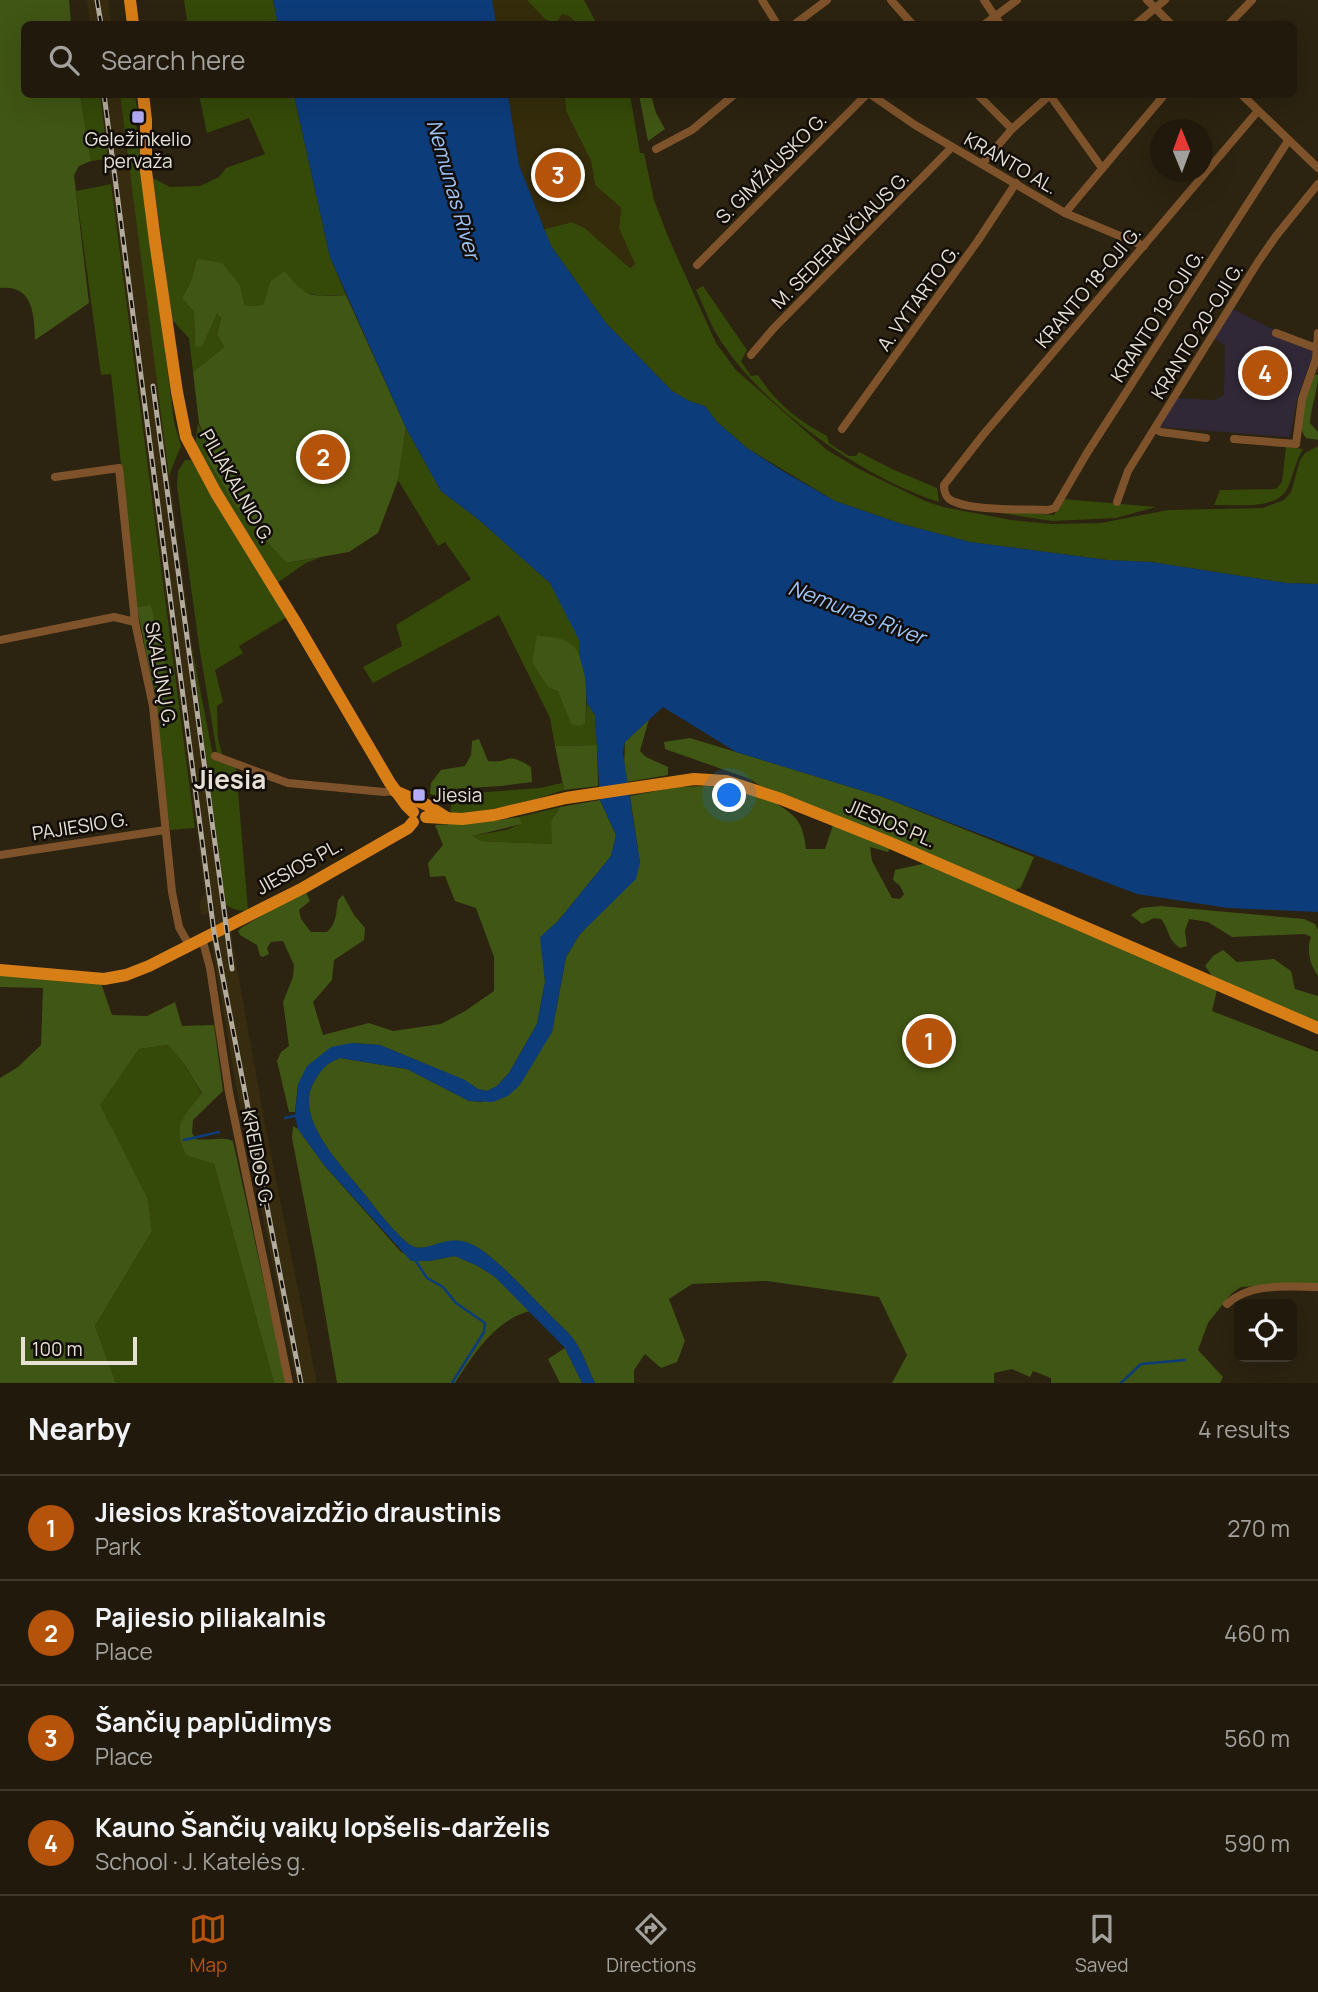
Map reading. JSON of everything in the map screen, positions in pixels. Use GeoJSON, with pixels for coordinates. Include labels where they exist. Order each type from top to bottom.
{"type":"FeatureCollection","features":[{"type":"Feature","properties":{"kind":"main road"},"geometry":{"type":"LineString","coordinates":[[130,0],[133,21]]}},
{"type":"Feature","properties":{"kind":"main road","name":"PILIAKALNIO G."},"geometry":{"type":"LineString","coordinates":[[143,98],[146,171],[177,392],[186,437],[216,493],[395,791],[417,817]]}},
{"type":"Feature","properties":{"kind":"main road","name":"JIESIOS PL."},"geometry":{"type":"LineString","coordinates":[[0,970],[104,979],[126,975],[303,888],[408,828],[417,817],[494,815],[591,794],[710,779],[726,781],[781,799],[886,841],[1318,1028]]}},
{"type":"Feature","properties":{"kind":"main road"},"geometry":{"type":"LineString","coordinates":[[395,791],[448,818]]}},
{"type":"Feature","properties":{"kind":"street"},"geometry":{"type":"LineString","coordinates":[[762,0],[775,21]]}},
{"type":"Feature","properties":{"kind":"street"},"geometry":{"type":"LineString","coordinates":[[799,21],[827,0]]}},
{"type":"Feature","properties":{"kind":"street"},"geometry":{"type":"LineString","coordinates":[[891,0],[909,21]]}},
{"type":"Feature","properties":{"kind":"street"},"geometry":{"type":"LineString","coordinates":[[984,0],[998,21],[1017,0]]}},
{"type":"Feature","properties":{"kind":"street"},"geometry":{"type":"LineString","coordinates":[[1147,0],[1168,21]]}},
{"type":"Feature","properties":{"kind":"street"},"geometry":{"type":"LineString","coordinates":[[1140,21],[1165,0]]}},
{"type":"Feature","properties":{"kind":"street"},"geometry":{"type":"LineString","coordinates":[[1232,21],[1252,0]]}},
{"type":"Feature","properties":{"kind":"street"},"geometry":{"type":"LineString","coordinates":[[656,149],[692,130],[730,98]]}},
{"type":"Feature","properties":{"kind":"street","name":"S. GIMŽAUSKO G."},"geometry":{"type":"LineString","coordinates":[[697,265],[864,98]]}},
{"type":"Feature","properties":{"kind":"street","name":"KRANTO AL."},"geometry":{"type":"LineString","coordinates":[[874,98],[1065,213],[1144,246]]}},
{"type":"Feature","properties":{"kind":"street"},"geometry":{"type":"LineString","coordinates":[[981,98],[1012,129]]}},
{"type":"Feature","properties":{"kind":"street"},"geometry":{"type":"LineString","coordinates":[[982,164],[1012,129],[1047,98]]}},
{"type":"Feature","properties":{"kind":"street"},"geometry":{"type":"LineString","coordinates":[[1052,98],[1102,168]]}},
{"type":"Feature","properties":{"kind":"street"},"geometry":{"type":"LineString","coordinates":[[1065,213],[1162,98]]}},
{"type":"Feature","properties":{"kind":"street"},"geometry":{"type":"LineString","coordinates":[[1245,98],[1318,168]]}},
{"type":"Feature","properties":{"kind":"street","name":"KRANTO 18-OJI G."},"geometry":{"type":"LineString","coordinates":[[944,485],[983,435],[1257,112]]}},
{"type":"Feature","properties":{"kind":"street","name":"KRANTO 19-OJI G."},"geometry":{"type":"LineString","coordinates":[[944,485],[948,498],[970,506],[1048,510],[1055,508],[1087,453],[1288,141]]}},
{"type":"Feature","properties":{"kind":"street","name":"M. SEDERAVIČIAUS G."},"geometry":{"type":"LineString","coordinates":[[751,355],[773,329],[952,147]]}},
{"type":"Feature","properties":{"kind":"street","name":"A. VYTARTO G."},"geometry":{"type":"LineString","coordinates":[[842,429],[977,242],[1016,183]]}},
{"type":"Feature","properties":{"kind":"street","name":"KRANTO 20-OJI G."},"geometry":{"type":"LineString","coordinates":[[1117,502],[1128,471],[1264,253],[1318,184]]}},
{"type":"Feature","properties":{"kind":"street"},"geometry":{"type":"LineString","coordinates":[[1276,333],[1316,348]]}},
{"type":"Feature","properties":{"kind":"street"},"geometry":{"type":"LineString","coordinates":[[1234,439],[1296,444],[1302,399],[1317,359],[1318,333]]}},
{"type":"Feature","properties":{"kind":"street"},"geometry":{"type":"LineString","coordinates":[[1155,429],[1206,438]]}},
{"type":"Feature","properties":{"kind":"street","name":"SKALŪNŲ G."},"geometry":{"type":"LineString","coordinates":[[55,477],[118,468],[135,622],[153,706],[176,914],[179,927],[189,945]]}},
{"type":"Feature","properties":{"kind":"street"},"geometry":{"type":"LineString","coordinates":[[0,640],[114,617],[135,622]]}},
{"type":"Feature","properties":{"kind":"street"},"geometry":{"type":"LineString","coordinates":[[215,756],[288,783],[395,791]]}},
{"type":"Feature","properties":{"kind":"street","name":"PAJIESIO G."},"geometry":{"type":"LineString","coordinates":[[0,855],[165,830]]}},
{"type":"Feature","properties":{"kind":"street","name":"KREIDOS G."},"geometry":{"type":"LineString","coordinates":[[202,938],[211,968],[229,1092],[289,1383]]}},
{"type":"Feature","properties":{"kind":"street"},"geometry":{"type":"LineString","coordinates":[[1227,1304],[1251,1290],[1318,1287]]}},
{"type":"Feature","properties":{"kind":"shaded area"},"geometry":{"type":"Polygon","coordinates":[[[87,0],[108,0],[111,21],[90,21],[87,0]]]}},
{"type":"Feature","properties":{"kind":"shaded area"},"geometry":{"type":"Polygon","coordinates":[[[100,98],[120,98],[227,921],[210,928],[209,914],[201,915],[199,903],[205,894],[100,98]]]}},
{"type":"Feature","properties":{"kind":"shaded area"},"geometry":{"type":"Polygon","coordinates":[[[1233,309],[1315,350],[1297,399],[1290,437],[1159,427],[1177,398],[1215,400],[1224,395],[1225,346],[1214,338],[1233,309]]]}},
{"type":"Feature","properties":{"kind":"shaded area"},"geometry":{"type":"Polygon","coordinates":[[[229,931],[232,933],[266,1129],[317,1383],[297,1383],[237,1092],[211,940],[229,931]]]}},
{"type":"Feature","properties":{"kind":"green space"},"geometry":{"type":"Polygon","coordinates":[[[0,0],[69,0],[71,21],[21,21],[21,98],[80,98],[91,161],[79,166],[74,175],[89,303],[35,340],[34,321],[26,297],[20,291],[0,288],[0,0]]]}},
{"type":"Feature","properties":{"kind":"green space"},"geometry":{"type":"Polygon","coordinates":[[[184,0],[273,0],[277,21],[182,21],[187,20],[184,0]]]}},
{"type":"Feature","properties":{"kind":"green space"},"geometry":{"type":"Polygon","coordinates":[[[527,0],[584,0],[595,21],[574,21],[569,16],[550,21],[541,16],[527,0]]]}},
{"type":"Feature","properties":{"kind":"green space"},"geometry":{"type":"Polygon","coordinates":[[[80,98],[100,98],[108,159],[91,161],[80,98]]]}},
{"type":"Feature","properties":{"kind":"green space"},"geometry":{"type":"Polygon","coordinates":[[[120,98],[135,98],[138,114],[135,115],[174,422],[181,446],[169,475],[120,98]]]}},
{"type":"Feature","properties":{"kind":"green space"},"geometry":{"type":"Polygon","coordinates":[[[200,98],[295,98],[330,257],[346,295],[319,296],[270,282],[263,305],[245,306],[240,285],[197,259],[191,281],[182,298],[194,312],[195,346],[202,346],[217,312],[221,318],[217,335],[224,347],[193,372],[189,338],[172,320],[153,178],[170,187],[200,186],[219,177],[226,168],[265,154],[249,118],[207,133],[200,98]]]}},
{"type":"Feature","properties":{"kind":"green space"},"geometry":{"type":"Polygon","coordinates":[[[564,98],[631,98],[640,153],[644,153],[654,200],[716,343],[736,370],[827,450],[859,469],[943,507],[1011,520],[1052,524],[1101,523],[1168,510],[1263,508],[1284,500],[1291,492],[1300,460],[1305,453],[1318,446],[1318,584],[1287,583],[1151,562],[1107,560],[970,542],[902,524],[835,501],[747,448],[717,422],[705,406],[672,391],[606,323],[551,246],[544,229],[572,222],[585,228],[630,268],[634,265],[619,228],[621,208],[595,185],[591,161],[566,111],[564,98]]]}},
{"type":"Feature","properties":{"kind":"green space"},"geometry":{"type":"Polygon","coordinates":[[[640,98],[652,98],[665,129],[648,141],[640,98]]]}},
{"type":"Feature","properties":{"kind":"green space"},"geometry":{"type":"Polygon","coordinates":[[[111,184],[195,828],[170,830],[152,683],[161,678],[151,605],[137,607],[111,374],[101,375],[76,191],[111,184]]]}},
{"type":"Feature","properties":{"kind":"green space"},"geometry":{"type":"Polygon","coordinates":[[[197,259],[222,263],[240,285],[245,306],[263,305],[270,282],[285,271],[298,287],[311,294],[346,295],[406,428],[398,480],[378,533],[349,552],[286,563],[240,513],[207,459],[208,445],[199,423],[193,372],[224,347],[217,335],[221,318],[217,313],[202,347],[195,346],[194,312],[182,298],[191,281],[197,259]]]}},
{"type":"Feature","properties":{"kind":"green space"},"geometry":{"type":"Polygon","coordinates":[[[703,286],[747,350],[741,361],[751,376],[758,375],[788,410],[827,436],[829,443],[849,456],[856,456],[859,452],[937,488],[939,502],[880,477],[850,460],[821,440],[767,395],[744,371],[716,334],[696,290],[703,286]]]}},
{"type":"Feature","properties":{"kind":"green space"},"geometry":{"type":"Polygon","coordinates":[[[1318,374],[1310,423],[1318,432],[1318,440],[1306,438],[1302,431],[1301,416],[1313,376],[1318,374]]]}},
{"type":"Feature","properties":{"kind":"green space"},"geometry":{"type":"Polygon","coordinates":[[[198,423],[208,445],[207,459],[240,513],[286,563],[322,557],[306,563],[277,583],[195,446],[198,423]]]}},
{"type":"Feature","properties":{"kind":"green space"},"geometry":{"type":"Polygon","coordinates":[[[406,428],[441,491],[478,519],[550,583],[580,640],[579,654],[561,640],[537,635],[548,687],[558,692],[571,724],[585,724],[587,703],[595,715],[597,745],[555,746],[550,718],[499,615],[373,683],[363,667],[402,646],[396,625],[471,579],[445,542],[438,546],[398,480],[406,428]]]}},
{"type":"Feature","properties":{"kind":"green space"},"geometry":{"type":"Polygon","coordinates":[[[1286,447],[1303,449],[1284,494],[1267,503],[1256,505],[1214,505],[1220,490],[1276,489],[1282,482],[1286,447]]]}},
{"type":"Feature","properties":{"kind":"green space"},"geometry":{"type":"Polygon","coordinates":[[[185,460],[191,460],[287,617],[239,646],[243,653],[215,670],[223,702],[217,706],[218,739],[223,757],[217,753],[177,486],[178,471],[185,460]]]}},
{"type":"Feature","properties":{"kind":"green space"},"geometry":{"type":"Polygon","coordinates":[[[1063,499],[1156,507],[1116,518],[1052,521],[962,507],[1054,515],[1063,499]]]}},
{"type":"Feature","properties":{"kind":"green space"},"geometry":{"type":"Polygon","coordinates":[[[151,605],[165,665],[162,678],[152,683],[137,607],[151,605]]]}},
{"type":"Feature","properties":{"kind":"green space"},"geometry":{"type":"Polygon","coordinates":[[[537,635],[566,641],[579,654],[586,684],[585,724],[571,724],[558,692],[548,687],[532,662],[537,635]]]}},
{"type":"Feature","properties":{"kind":"green space"},"geometry":{"type":"Polygon","coordinates":[[[191,643],[213,756],[236,767],[248,910],[234,909],[226,905],[191,643]]]}},
{"type":"Feature","properties":{"kind":"green space"},"geometry":{"type":"Polygon","coordinates":[[[649,719],[640,751],[646,757],[668,767],[668,775],[627,782],[624,769],[625,742],[649,719]]]}},
{"type":"Feature","properties":{"kind":"green space"},"geometry":{"type":"Polygon","coordinates":[[[690,738],[883,797],[1034,857],[1021,887],[1014,891],[750,779],[665,749],[664,742],[690,738]]]}},
{"type":"Feature","properties":{"kind":"green space"},"geometry":{"type":"Polygon","coordinates":[[[479,739],[488,761],[517,759],[531,767],[532,782],[452,789],[446,798],[430,794],[431,783],[441,770],[465,766],[471,755],[472,741],[479,739]]]}},
{"type":"Feature","properties":{"kind":"green space"},"geometry":{"type":"Polygon","coordinates":[[[597,745],[598,786],[564,790],[555,746],[597,745]]]}},
{"type":"Feature","properties":{"kind":"green space"},"geometry":{"type":"Polygon","coordinates":[[[562,783],[564,790],[524,802],[468,813],[454,814],[450,811],[452,799],[459,794],[540,788],[562,783]]]}},
{"type":"Feature","properties":{"kind":"green space"},"geometry":{"type":"Polygon","coordinates":[[[707,786],[760,797],[785,809],[795,817],[801,827],[806,849],[825,849],[833,825],[890,847],[888,852],[870,847],[872,861],[892,898],[900,899],[904,894],[893,880],[895,870],[927,863],[1217,990],[1212,1011],[1318,1052],[1318,1283],[1241,1287],[1231,1294],[1208,1323],[1198,1350],[1223,1377],[1220,1383],[1051,1383],[1051,1378],[1033,1371],[1030,1377],[1012,1369],[994,1373],[994,1383],[892,1383],[907,1355],[879,1297],[767,1281],[692,1284],[669,1299],[685,1341],[677,1362],[661,1368],[645,1354],[634,1370],[634,1383],[595,1383],[571,1336],[509,1273],[483,1251],[461,1241],[419,1248],[407,1242],[386,1221],[343,1168],[314,1125],[309,1096],[319,1073],[327,1064],[340,1058],[407,1069],[469,1101],[482,1102],[552,1032],[566,957],[580,934],[640,863],[630,796],[676,787],[707,786]]]}},
{"type":"Feature","properties":{"kind":"green space"},"geometry":{"type":"Polygon","coordinates":[[[600,800],[616,835],[611,856],[558,921],[541,937],[545,982],[537,1024],[509,1073],[497,1086],[487,1091],[478,1089],[464,1080],[380,1045],[352,1043],[298,1084],[295,1112],[289,1112],[277,1061],[281,1052],[289,1046],[283,1002],[293,977],[294,965],[283,941],[271,942],[267,948],[269,954],[263,957],[260,956],[257,945],[238,931],[305,890],[310,901],[299,910],[301,919],[311,932],[327,932],[334,921],[338,900],[343,895],[365,928],[364,940],[334,960],[332,980],[313,1002],[323,1035],[369,1023],[393,1031],[441,1024],[494,991],[494,957],[476,908],[455,901],[445,876],[430,877],[428,863],[443,845],[435,825],[519,817],[522,824],[472,836],[481,841],[552,844],[551,821],[560,807],[600,800]]]}},
{"type":"Feature","properties":{"kind":"green space"},"geometry":{"type":"Polygon","coordinates":[[[560,807],[551,821],[553,844],[480,841],[471,836],[506,830],[521,824],[519,817],[560,807]]]}},
{"type":"Feature","properties":{"kind":"green space"},"geometry":{"type":"Polygon","coordinates":[[[1160,906],[1304,919],[1315,924],[1318,930],[1318,976],[1310,957],[1311,937],[1305,934],[1232,937],[1208,922],[1189,919],[1185,931],[1187,946],[1180,948],[1161,919],[1154,918],[1142,924],[1131,915],[1141,908],[1160,906]]]}},
{"type":"Feature","properties":{"kind":"green space"},"geometry":{"type":"Polygon","coordinates":[[[1223,950],[1237,962],[1274,959],[1291,971],[1295,989],[1318,996],[1318,1022],[1213,977],[1205,966],[1213,956],[1223,950]]]}},
{"type":"Feature","properties":{"kind":"green space"},"geometry":{"type":"Polygon","coordinates":[[[0,974],[101,983],[112,1015],[147,1016],[175,1002],[182,1026],[214,1025],[223,1091],[193,1120],[192,1133],[196,1139],[233,1141],[286,1383],[274,1383],[214,1164],[187,1156],[182,1145],[181,1122],[202,1093],[168,1045],[139,1049],[100,1105],[148,1199],[152,1231],[95,1326],[116,1383],[0,1383],[0,1078],[18,1067],[41,1045],[43,988],[0,987],[0,974]]]}},
{"type":"Feature","properties":{"kind":"green space"},"geometry":{"type":"Polygon","coordinates":[[[168,1045],[184,1064],[202,1094],[182,1120],[187,1156],[214,1164],[274,1383],[116,1383],[95,1326],[152,1231],[148,1199],[99,1105],[139,1049],[168,1045]]]}},
{"type":"Feature","properties":{"kind":"green space"},"geometry":{"type":"Polygon","coordinates":[[[293,1126],[401,1252],[429,1261],[455,1256],[478,1266],[495,1277],[530,1311],[518,1315],[496,1330],[455,1383],[337,1383],[292,1138],[293,1126]]]}},
{"type":"Feature","properties":{"kind":"green space"},"geometry":{"type":"Polygon","coordinates":[[[565,1348],[582,1383],[560,1383],[548,1359],[565,1348]]]}},
{"type":"Feature","properties":{"kind":"sand"},"geometry":{"type":"Polygon","coordinates":[[[492,0],[527,0],[547,21],[496,21],[492,0]]]}},
{"type":"Feature","properties":{"kind":"sand"},"geometry":{"type":"Polygon","coordinates":[[[562,14],[574,21],[557,21],[562,14]]]}},
{"type":"Feature","properties":{"kind":"sand"},"geometry":{"type":"Polygon","coordinates":[[[508,98],[565,98],[566,111],[591,161],[595,185],[621,208],[619,228],[635,264],[630,268],[585,228],[572,222],[544,229],[519,165],[508,98]]]}},
{"type":"Feature","properties":{"kind":"water"},"geometry":{"type":"Polygon","coordinates":[[[273,0],[492,0],[496,21],[277,21],[273,0]]]}},
{"type":"Feature","properties":{"kind":"water","name":"Nemunas River"},"geometry":{"type":"Polygon","coordinates":[[[295,98],[508,98],[519,165],[551,246],[606,323],[672,391],[705,406],[717,422],[747,448],[781,470],[835,501],[902,524],[970,542],[1107,560],[1151,562],[1287,583],[1318,584],[1318,912],[1228,908],[1137,894],[883,797],[736,752],[663,707],[625,742],[623,753],[640,863],[636,879],[580,934],[566,957],[552,1032],[520,1085],[508,1096],[493,1102],[469,1101],[407,1069],[340,1058],[322,1070],[309,1096],[314,1125],[322,1140],[400,1236],[419,1248],[442,1242],[461,1241],[483,1251],[509,1273],[571,1336],[595,1383],[582,1383],[565,1348],[495,1277],[455,1256],[411,1261],[324,1165],[298,1129],[295,1116],[298,1084],[307,1066],[331,1047],[352,1043],[380,1045],[465,1080],[478,1089],[487,1091],[497,1086],[509,1073],[537,1024],[545,982],[540,937],[558,921],[611,856],[616,835],[600,800],[595,715],[587,703],[579,640],[550,583],[478,519],[441,491],[406,428],[330,257],[295,98]]]}},
{"type":"Feature","properties":{"kind":"waterway"},"geometry":{"type":"LineString","coordinates":[[285,1118],[298,1115]]}},
{"type":"Feature","properties":{"kind":"waterway"},"geometry":{"type":"LineString","coordinates":[[184,1140],[219,1132]]}},
{"type":"Feature","properties":{"kind":"waterway"},"geometry":{"type":"LineString","coordinates":[[416,1261],[427,1278],[443,1287],[456,1303],[485,1323],[484,1332],[452,1383]]}},
{"type":"Feature","properties":{"kind":"waterway"},"geometry":{"type":"LineString","coordinates":[[1121,1383],[1141,1364],[1185,1360]]}},
{"type":"Feature","properties":{"kind":"railway"},"geometry":{"type":"LineString","coordinates":[[97,0],[100,21]]}},
{"type":"Feature","properties":{"kind":"railway"},"geometry":{"type":"LineString","coordinates":[[105,98],[214,932],[301,1383]]}},
{"type":"Feature","properties":{"kind":"railway"},"geometry":{"type":"LineString","coordinates":[[153,386],[232,969]]}},
{"type":"Feature","properties":{"kind":"place","name":"Geležinkelio pervaža"},"geometry":{"type":"Point","coordinates":[138,117]}},
{"type":"Feature","properties":{"kind":"place","name":"Šančių paplūdimys"},"geometry":{"type":"Point","coordinates":[558,175]}},
{"type":"Feature","properties":{"kind":"place","name":"Kauno Šančių vaikų lopšelis-darželis"},"geometry":{"type":"Point","coordinates":[1265,373]}},
{"type":"Feature","properties":{"kind":"place","name":"Pajiesio piliakalnis"},"geometry":{"type":"Point","coordinates":[323,457]}},
{"type":"Feature","properties":{"kind":"place","name":"Jiesia"},"geometry":{"type":"Point","coordinates":[419,795]}},
{"type":"Feature","properties":{"kind":"place","name":"Jiesios kraštovaizdžio draustinis"},"geometry":{"type":"Point","coordinates":[929,1041]}},
{"type":"Feature","properties":{"kind":"district","name":"Jiesia"},"geometry":{"type":"Point","coordinates":[230,779]}}]}
